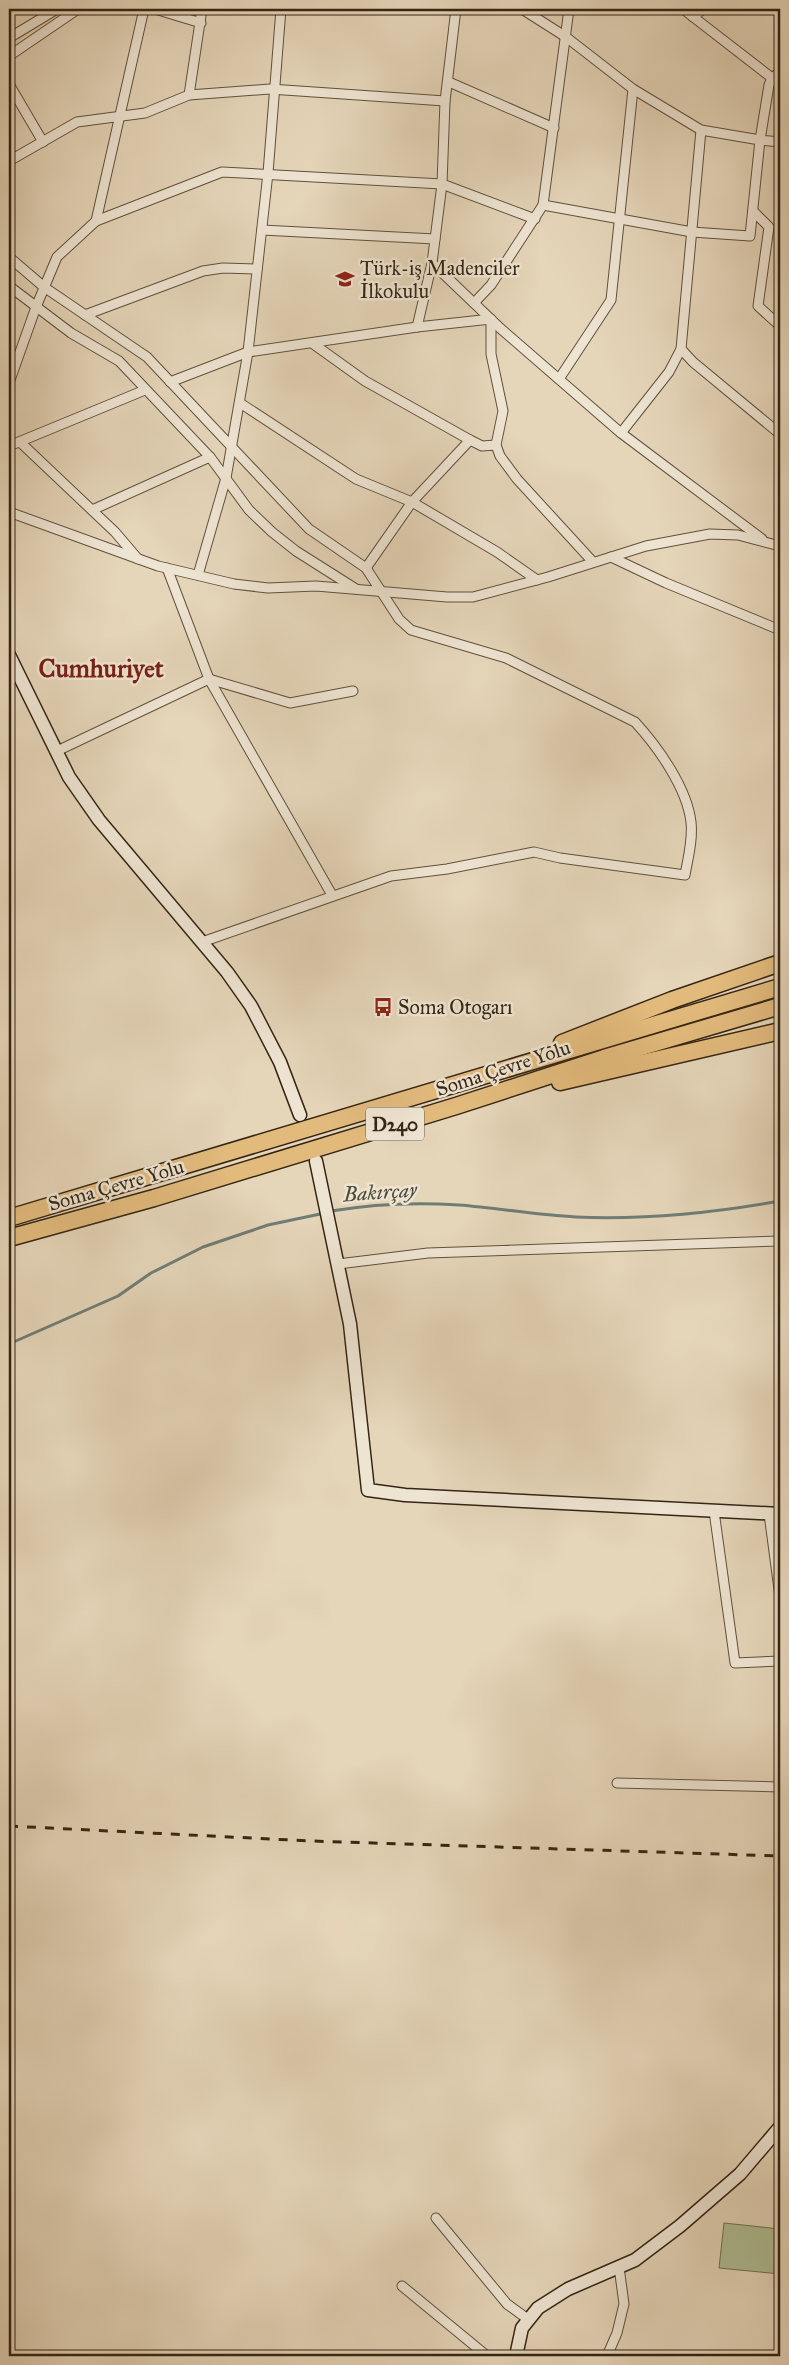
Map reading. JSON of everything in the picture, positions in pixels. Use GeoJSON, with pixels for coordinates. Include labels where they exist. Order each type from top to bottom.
{"type":"FeatureCollection","features":[{"type":"Feature","properties":{"kind":"highway"},"geometry":{"type":"LineString","coordinates":[[448,1088],[672,1000],[780,963]]}},
{"type":"Feature","properties":{"kind":"highway","name":"Soma Çevre Yolu"},"geometry":{"type":"LineString","coordinates":[[9,1218],[780,987]]}},
{"type":"Feature","properties":{"kind":"highway","name":"Soma Çevre Yolu"},"geometry":{"type":"LineString","coordinates":[[9,1238],[154,1198],[456,1106],[604,1058],[780,1006]]}},
{"type":"Feature","properties":{"kind":"highway"},"geometry":{"type":"LineString","coordinates":[[456,1106],[780,1031]]}},
{"type":"Feature","properties":{"kind":"main road"},"geometry":{"type":"LineString","coordinates":[[9,655],[69,777],[99,820],[202,942],[251,1006],[280,1062],[300,1115]]}},
{"type":"Feature","properties":{"kind":"main road"},"geometry":{"type":"LineString","coordinates":[[316,1161],[350,1324],[368,1490],[405,1495],[774,1514]]}},
{"type":"Feature","properties":{"kind":"main road"},"geometry":{"type":"LineString","coordinates":[[516,2356],[522,2328],[538,2308],[568,2289],[635,2260],[680,2226],[740,2174],[780,2127]]}},
{"type":"Feature","properties":{"kind":"street"},"geometry":{"type":"LineString","coordinates":[[37,9],[46,13]]}},
{"type":"Feature","properties":{"kind":"street"},"geometry":{"type":"LineString","coordinates":[[9,38],[46,13],[56,9]]}},
{"type":"Feature","properties":{"kind":"street"},"geometry":{"type":"LineString","coordinates":[[9,56],[78,9]]}},
{"type":"Feature","properties":{"kind":"street"},"geometry":{"type":"LineString","coordinates":[[96,221],[144,9]]}},
{"type":"Feature","properties":{"kind":"street"},"geometry":{"type":"LineString","coordinates":[[154,9],[201,23]]}},
{"type":"Feature","properties":{"kind":"street"},"geometry":{"type":"LineString","coordinates":[[189,96],[202,9]]}},
{"type":"Feature","properties":{"kind":"street"},"geometry":{"type":"LineString","coordinates":[[198,575],[233,448],[248,352],[276,89],[280,9]]}},
{"type":"Feature","properties":{"kind":"street"},"geometry":{"type":"LineString","coordinates":[[417,327],[432,263],[442,184],[446,102],[456,9]]}},
{"type":"Feature","properties":{"kind":"street"},"geometry":{"type":"LineString","coordinates":[[522,9],[566,36],[633,89],[701,130],[780,142]]}},
{"type":"Feature","properties":{"kind":"street"},"geometry":{"type":"LineString","coordinates":[[474,303],[491,285],[543,206],[569,9]]}},
{"type":"Feature","properties":{"kind":"street"},"geometry":{"type":"LineString","coordinates":[[683,9],[772,78]]}},
{"type":"Feature","properties":{"kind":"street"},"geometry":{"type":"LineString","coordinates":[[693,17],[703,9]]}},
{"type":"Feature","properties":{"kind":"street"},"geometry":{"type":"LineString","coordinates":[[543,206],[692,232],[750,236],[760,140],[768,90],[772,78],[780,72]]}},
{"type":"Feature","properties":{"kind":"street"},"geometry":{"type":"LineString","coordinates":[[449,82],[554,128]]}},
{"type":"Feature","properties":{"kind":"street"},"geometry":{"type":"LineString","coordinates":[[9,84],[42,142]]}},
{"type":"Feature","properties":{"kind":"street"},"geometry":{"type":"LineString","coordinates":[[9,161],[77,122],[145,114],[189,96],[276,89],[446,102]]}},
{"type":"Feature","properties":{"kind":"street"},"geometry":{"type":"LineString","coordinates":[[559,379],[611,300],[633,89]]}},
{"type":"Feature","properties":{"kind":"street"},"geometry":{"type":"LineString","coordinates":[[620,433],[669,372],[681,349],[701,130]]}},
{"type":"Feature","properties":{"kind":"street"},"geometry":{"type":"LineString","coordinates":[[9,383],[13,360],[57,257],[96,221],[222,172],[268,173],[442,184],[535,219]]}},
{"type":"Feature","properties":{"kind":"street"},"geometry":{"type":"LineString","coordinates":[[753,211],[769,227],[758,306],[780,326]]}},
{"type":"Feature","properties":{"kind":"street"},"geometry":{"type":"LineString","coordinates":[[262,230],[435,239]]}},
{"type":"Feature","properties":{"kind":"street"},"geometry":{"type":"LineString","coordinates":[[9,257],[44,287],[147,357],[309,529],[366,568],[399,619],[411,630],[506,658],[635,722],[650,739],[680,786],[691,821],[691,841],[685,875],[560,858],[534,852],[447,869],[391,876],[332,895],[202,942]]}},
{"type":"Feature","properties":{"kind":"street"},"geometry":{"type":"LineString","coordinates":[[432,263],[491,319],[620,433],[766,542]]}},
{"type":"Feature","properties":{"kind":"street"},"geometry":{"type":"LineString","coordinates":[[86,315],[203,271],[223,268],[257,269]]}},
{"type":"Feature","properties":{"kind":"street"},"geometry":{"type":"LineString","coordinates":[[9,286],[71,333],[119,361],[210,457],[249,510],[296,551],[357,589]]}},
{"type":"Feature","properties":{"kind":"street"},"geometry":{"type":"LineString","coordinates":[[170,382],[248,352],[417,327],[491,319]]}},
{"type":"Feature","properties":{"kind":"street"},"geometry":{"type":"LineString","coordinates":[[491,319],[491,354],[503,411],[496,446],[500,456],[517,478],[593,562]]}},
{"type":"Feature","properties":{"kind":"street"},"geometry":{"type":"LineString","coordinates":[[312,343],[365,381],[470,440],[482,446],[496,446]]}},
{"type":"Feature","properties":{"kind":"street"},"geometry":{"type":"LineString","coordinates":[[681,349],[693,362],[780,434]]}},
{"type":"Feature","properties":{"kind":"street"},"geometry":{"type":"LineString","coordinates":[[9,446],[146,390]]}},
{"type":"Feature","properties":{"kind":"street"},"geometry":{"type":"LineString","coordinates":[[240,403],[356,480],[412,502],[498,552],[537,580]]}},
{"type":"Feature","properties":{"kind":"street"},"geometry":{"type":"LineString","coordinates":[[366,568],[412,502],[470,440]]}},
{"type":"Feature","properties":{"kind":"street"},"geometry":{"type":"LineString","coordinates":[[20,442],[130,547],[138,559]]}},
{"type":"Feature","properties":{"kind":"street"},"geometry":{"type":"LineString","coordinates":[[92,510],[210,457]]}},
{"type":"Feature","properties":{"kind":"street"},"geometry":{"type":"LineString","coordinates":[[9,512],[138,559],[234,584],[268,588],[316,586],[448,597],[473,597],[537,580],[646,546],[710,534],[738,535],[780,546]]}},
{"type":"Feature","properties":{"kind":"street"},"geometry":{"type":"LineString","coordinates":[[611,556],[666,583],[780,630]]}},
{"type":"Feature","properties":{"kind":"street"},"geometry":{"type":"LineString","coordinates":[[167,568],[209,679],[332,895]]}},
{"type":"Feature","properties":{"kind":"street"},"geometry":{"type":"LineString","coordinates":[[57,751],[209,679],[290,703],[353,691]]}},
{"type":"Feature","properties":{"kind":"street"},"geometry":{"type":"LineString","coordinates":[[338,1264],[428,1253],[780,1241]]}},
{"type":"Feature","properties":{"kind":"street"},"geometry":{"type":"LineString","coordinates":[[714,1511],[735,1663],[780,1661]]}},
{"type":"Feature","properties":{"kind":"street"},"geometry":{"type":"LineString","coordinates":[[774,1514],[780,1597]]}},
{"type":"Feature","properties":{"kind":"street"},"geometry":{"type":"LineString","coordinates":[[617,1783],[780,1786]]}},
{"type":"Feature","properties":{"kind":"street"},"geometry":{"type":"LineString","coordinates":[[436,2218],[507,2304],[529,2320]]}},
{"type":"Feature","properties":{"kind":"street"},"geometry":{"type":"LineString","coordinates":[[607,2356],[617,2333],[624,2304],[619,2267]]}},
{"type":"Feature","properties":{"kind":"street"},"geometry":{"type":"LineString","coordinates":[[402,2286],[486,2356]]}},
{"type":"Feature","properties":{"kind":"green space"},"geometry":{"type":"Polygon","coordinates":[[[724,2223],[780,2229],[780,2274],[719,2268],[724,2223]]]}},
{"type":"Feature","properties":{"kind":"waterway","name":"Bakırçay"},"geometry":{"type":"LineString","coordinates":[[331,1211],[379,1205],[427,1204],[474,1206],[561,1216],[602,1218],[704,1212],[780,1201]]}},
{"type":"Feature","properties":{"kind":"waterway","name":"Bakırçay"},"geometry":{"type":"LineString","coordinates":[[9,1344],[118,1296],[151,1273],[203,1247],[268,1225],[325,1213]]}},
{"type":"Feature","properties":{"kind":"railway"},"geometry":{"type":"LineString","coordinates":[[9,1826],[311,1841],[780,1856]]}},
{"type":"Feature","properties":{"kind":"place","name":"Türk-iş Madenciler İlkokulu"},"geometry":{"type":"Point","coordinates":[345,279]}},
{"type":"Feature","properties":{"kind":"place","name":"Soma Otogarı"},"geometry":{"type":"Point","coordinates":[383,1007]}},
{"type":"Feature","properties":{"kind":"district","name":"Cumhuriyet"},"geometry":{"type":"Point","coordinates":[101,668]}}]}
